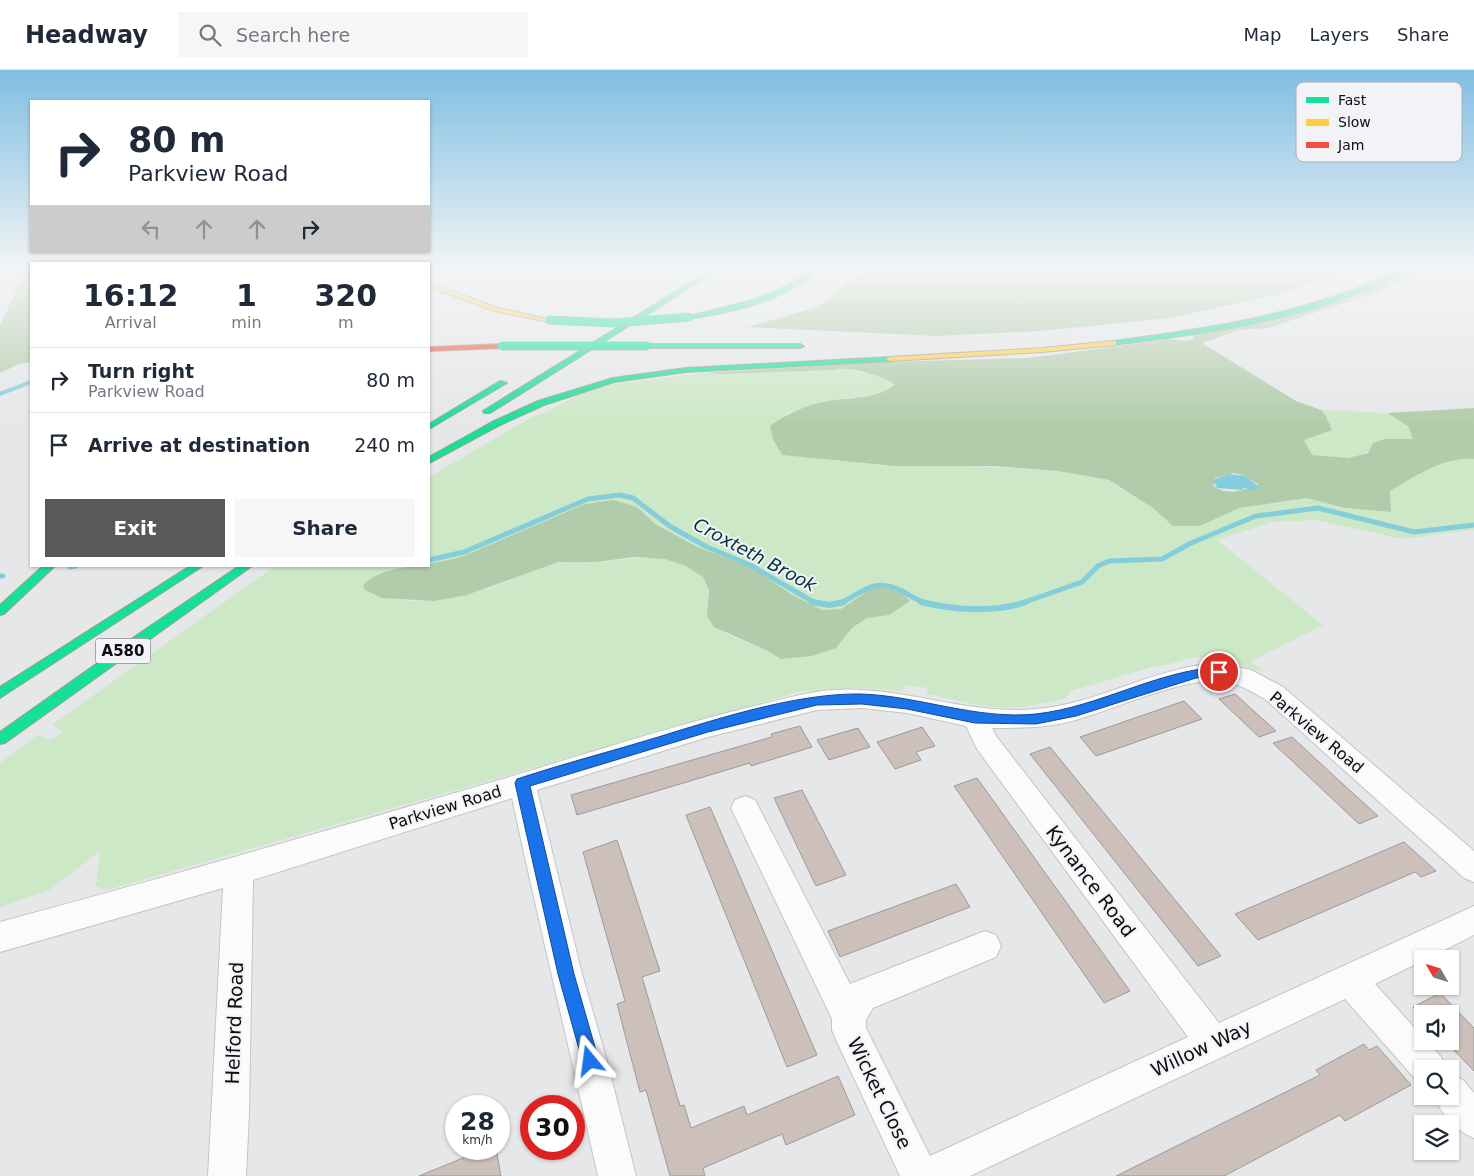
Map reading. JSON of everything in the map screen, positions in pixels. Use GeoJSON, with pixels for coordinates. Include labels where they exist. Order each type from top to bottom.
{"type":"FeatureCollection","features":[{"type":"Feature","properties":{"kind":"highway"},"geometry":{"type":"LineString","coordinates":[[584,322],[631,322]]}},
{"type":"Feature","properties":{"kind":"highway"},"geometry":{"type":"LineString","coordinates":[[549,356],[606,322]]}},
{"type":"Feature","properties":{"kind":"highway"},"geometry":{"type":"LineString","coordinates":[[478,417],[632,322]]}},
{"type":"Feature","properties":{"kind":"highway"},"geometry":{"type":"LineString","coordinates":[[917,345],[1058,338],[1185,322]]}},
{"type":"Feature","properties":{"kind":"highway"},"geometry":{"type":"LineString","coordinates":[[430,459],[518,412],[559,396],[613,380],[693,370],[1045,348],[1177,335],[1250,322]]}},
{"type":"Feature","properties":{"kind":"highway"},"geometry":{"type":"LineString","coordinates":[[430,349],[502,346],[809,346]]}},
{"type":"Feature","properties":{"kind":"highway"},"geometry":{"type":"LineString","coordinates":[[430,426],[516,375]]}},
{"type":"Feature","properties":{"kind":"highway"},"geometry":{"type":"LineString","coordinates":[[430,447],[445,438]]}},
{"type":"Feature","properties":{"kind":"highway"},"geometry":{"type":"LineString","coordinates":[[0,611],[49,567]]}},
{"type":"Feature","properties":{"kind":"highway","name":"A580"},"geometry":{"type":"LineString","coordinates":[[0,693],[100,627],[196,567]]}},
{"type":"Feature","properties":{"kind":"highway","name":"A580"},"geometry":{"type":"LineString","coordinates":[[0,739],[246,567]]}},
{"type":"Feature","properties":{"kind":"street","name":"Parkview Road"},"geometry":{"type":"LineString","coordinates":[[0,937],[238,870],[708,727],[817,701],[862,699],[907,704],[975,718],[1036,719],[1076,712],[1195,673],[1219,672],[1244,676],[1274,694],[1318,730],[1474,869]]}},
{"type":"Feature","properties":{"kind":"street","name":"Kynance Road"},"geometry":{"type":"LineString","coordinates":[[975,718],[986,742],[1212,1042]]}},
{"type":"Feature","properties":{"kind":"street"},"geometry":{"type":"LineString","coordinates":[[522,783],[566,974],[590,1061],[617,1176]]}},
{"type":"Feature","properties":{"kind":"street"},"geometry":{"type":"LineString","coordinates":[[745,808],[849,1018]]}},
{"type":"Feature","properties":{"kind":"street","name":"Helford Road"},"geometry":{"type":"LineString","coordinates":[[228,1176],[232,1114],[238,870]]}},
{"type":"Feature","properties":{"kind":"street","name":"Willow Way"},"geometry":{"type":"LineString","coordinates":[[929,1176],[1212,1042],[1350,980],[1474,920]]}},
{"type":"Feature","properties":{"kind":"street","name":"Wicket Close"},"geometry":{"type":"LineString","coordinates":[[920,1176],[849,1030],[849,1018],[861,996],[986,946]]}},
{"type":"Feature","properties":{"kind":"street"},"geometry":{"type":"LineString","coordinates":[[1350,980],[1420,1060]]}},
{"type":"Feature","properties":{"kind":"street"},"geometry":{"type":"LineString","coordinates":[[1459,1103],[1474,1120]]}},
{"type":"Feature","properties":{"kind":"green space"},"geometry":{"type":"Polygon","coordinates":[[[2,322],[30,322],[30,362],[19,364],[0,373],[0,326],[2,322]]]}},
{"type":"Feature","properties":{"kind":"green space"},"geometry":{"type":"Polygon","coordinates":[[[767,322],[1133,322],[1041,331],[937,336],[748,327],[767,322]]]}},
{"type":"Feature","properties":{"kind":"green space"},"geometry":{"type":"Polygon","coordinates":[[[1264,322],[1288,322],[1268,328],[1239,330],[1202,343],[1296,401],[1321,410],[1332,430],[1304,440],[1312,455],[1348,458],[1368,453],[1373,443],[1385,439],[1413,439],[1408,426],[1387,413],[1474,408],[1474,459],[1463,459],[1441,464],[1390,491],[1391,512],[1345,508],[1307,498],[1239,508],[1200,526],[1173,526],[1153,508],[1109,480],[1058,471],[994,466],[896,466],[782,455],[773,439],[770,426],[777,421],[790,413],[812,405],[880,393],[895,384],[873,375],[847,369],[723,374],[704,373],[886,362],[1028,358],[1171,339],[1184,341],[1193,339],[1193,335],[1264,322]],[[1234,473],[1215,478],[1214,486],[1230,492],[1259,485],[1245,476],[1234,473]]]}},
{"type":"Feature","properties":{"kind":"green space"},"geometry":{"type":"Polygon","coordinates":[[[840,368],[881,376],[895,384],[882,394],[826,401],[788,413],[771,426],[773,439],[782,455],[1058,471],[1108,480],[1153,508],[1173,526],[1200,526],[1239,508],[1307,498],[1346,508],[1391,512],[1390,491],[1441,464],[1463,459],[1474,459],[1474,530],[1402,539],[1317,520],[1272,522],[1217,540],[1323,625],[1251,661],[1262,671],[1217,658],[1195,657],[1167,665],[1155,666],[1071,691],[1066,698],[1031,706],[1008,708],[961,702],[927,694],[928,688],[905,685],[902,691],[853,687],[850,690],[802,691],[107,890],[96,886],[100,851],[49,890],[0,907],[0,763],[38,735],[51,740],[63,732],[52,725],[274,567],[415,567],[365,590],[401,600],[420,601],[458,597],[476,592],[551,564],[638,558],[665,559],[691,568],[705,580],[709,599],[728,635],[764,649],[781,659],[836,648],[852,628],[867,618],[889,615],[869,590],[841,609],[822,610],[655,524],[637,507],[585,504],[461,557],[430,564],[430,476],[534,416],[546,412],[589,389],[612,384],[704,373],[833,370],[840,368]]]}},
{"type":"Feature","properties":{"kind":"green space"},"geometry":{"type":"Polygon","coordinates":[[[1321,410],[1387,413],[1408,426],[1413,439],[1385,439],[1366,452],[1350,457],[1312,455],[1304,440],[1332,430],[1321,410]]]}},
{"type":"Feature","properties":{"kind":"green space"},"geometry":{"type":"Polygon","coordinates":[[[613,500],[637,507],[655,524],[698,547],[754,569],[791,594],[822,610],[841,609],[869,590],[882,586],[902,593],[910,601],[889,615],[867,618],[852,628],[836,648],[812,656],[781,659],[764,649],[714,627],[707,616],[709,590],[703,577],[684,565],[665,559],[634,557],[596,562],[558,562],[467,595],[434,601],[382,598],[365,590],[363,585],[377,575],[386,572],[412,567],[430,567],[430,564],[461,557],[585,504],[613,500]]]}},
{"type":"Feature","properties":{"kind":"water"},"geometry":{"type":"Polygon","coordinates":[[[1229,474],[1245,476],[1261,488],[1254,490],[1243,488],[1243,490],[1217,488],[1213,480],[1229,474]]]}},
{"type":"Feature","properties":{"kind":"building"},"geometry":{"type":"Polygon","coordinates":[[[1235,694],[1276,731],[1259,737],[1219,699],[1235,694]]]}},
{"type":"Feature","properties":{"kind":"building"},"geometry":{"type":"Polygon","coordinates":[[[1184,701],[1202,719],[1096,756],[1080,737],[1184,701]]]}},
{"type":"Feature","properties":{"kind":"building"},"geometry":{"type":"Polygon","coordinates":[[[800,726],[812,747],[751,766],[750,763],[577,815],[571,795],[772,737],[771,734],[800,726]]]}},
{"type":"Feature","properties":{"kind":"building"},"geometry":{"type":"Polygon","coordinates":[[[922,727],[935,746],[916,752],[921,760],[895,769],[877,742],[922,727]]]}},
{"type":"Feature","properties":{"kind":"building"},"geometry":{"type":"Polygon","coordinates":[[[858,728],[870,747],[829,760],[817,740],[858,728]]]}},
{"type":"Feature","properties":{"kind":"building"},"geometry":{"type":"Polygon","coordinates":[[[1292,737],[1378,816],[1359,824],[1273,743],[1292,737]]]}},
{"type":"Feature","properties":{"kind":"building"},"geometry":{"type":"Polygon","coordinates":[[[1050,747],[1221,956],[1198,966],[1030,754],[1050,747]]]}},
{"type":"Feature","properties":{"kind":"building"},"geometry":{"type":"Polygon","coordinates":[[[977,778],[1130,991],[1104,1003],[954,786],[977,778]]]}},
{"type":"Feature","properties":{"kind":"building"},"geometry":{"type":"Polygon","coordinates":[[[802,790],[846,875],[816,886],[774,798],[802,790]]]}},
{"type":"Feature","properties":{"kind":"building"},"geometry":{"type":"Polygon","coordinates":[[[710,807],[817,1055],[787,1067],[686,815],[710,807]]]}},
{"type":"Feature","properties":{"kind":"building"},"geometry":{"type":"Polygon","coordinates":[[[617,840],[660,971],[642,977],[680,1106],[684,1105],[691,1128],[744,1106],[747,1115],[838,1076],[855,1115],[786,1145],[782,1134],[703,1168],[705,1176],[670,1176],[646,1090],[640,1092],[617,1004],[625,1001],[583,852],[617,840]]]}},
{"type":"Feature","properties":{"kind":"building"},"geometry":{"type":"Polygon","coordinates":[[[1404,842],[1436,871],[1421,877],[1415,872],[1258,940],[1235,914],[1404,842]]]}},
{"type":"Feature","properties":{"kind":"building"},"geometry":{"type":"Polygon","coordinates":[[[956,884],[970,907],[840,957],[828,931],[956,884]]]}},
{"type":"Feature","properties":{"kind":"building"},"geometry":{"type":"Polygon","coordinates":[[[1436,995],[1442,995],[1452,1005],[1417,1005],[1436,995]]]}},
{"type":"Feature","properties":{"kind":"building"},"geometry":{"type":"Polygon","coordinates":[[[1459,1013],[1474,1028],[1474,1071],[1454,1050],[1459,1050],[1459,1013]]]}},
{"type":"Feature","properties":{"kind":"building"},"geometry":{"type":"Polygon","coordinates":[[[1364,1044],[1369,1050],[1377,1046],[1411,1085],[1345,1121],[1340,1115],[1224,1176],[1116,1176],[1320,1075],[1316,1070],[1364,1044]]]}},
{"type":"Feature","properties":{"kind":"building"},"geometry":{"type":"Polygon","coordinates":[[[458,1160],[498,1160],[501,1176],[419,1176],[458,1160]]]}},
{"type":"Feature","properties":{"kind":"waterway"},"geometry":{"type":"LineString","coordinates":[[0,394],[30,382]]}},
{"type":"Feature","properties":{"kind":"waterway","name":"Croxteth Brook"},"geometry":{"type":"LineString","coordinates":[[430,560],[464,552],[588,499],[620,495],[633,498],[671,527],[707,547],[752,566],[814,602]]}},
{"type":"Feature","properties":{"kind":"waterway","name":"Croxteth Brook"},"geometry":{"type":"LineString","coordinates":[[1022,603],[1082,582],[1098,566],[1109,561],[1162,559],[1191,543],[1256,516],[1318,508],[1414,532],[1474,525]]}},
{"type":"Feature","properties":{"kind":"waterway","name":"Croxteth Brook"},"geometry":{"type":"LineString","coordinates":[[842,602],[870,587],[884,585],[893,587],[926,603]]}},
{"type":"Feature","properties":{"kind":"waterway","name":"Croxteth Brook"},"geometry":{"type":"LineString","coordinates":[[814,602],[830,605],[842,602]]}},
{"type":"Feature","properties":{"kind":"waterway","name":"Croxteth Brook"},"geometry":{"type":"LineString","coordinates":[[921,602],[926,603]]}},
{"type":"Feature","properties":{"kind":"waterway","name":"Croxteth Brook"},"geometry":{"type":"LineString","coordinates":[[1022,603],[1026,602]]}},
{"type":"Feature","properties":{"kind":"waterway","name":"Croxteth Brook"},"geometry":{"type":"LineString","coordinates":[[926,603],[974,609],[1001,608],[1022,603]]}},
{"type":"Feature","properties":{"kind":"traffic: fast"},"geometry":{"type":"LineString","coordinates":[[584,322],[631,322]]}},
{"type":"Feature","properties":{"kind":"traffic: fast"},"geometry":{"type":"LineString","coordinates":[[487,411],[632,322]]}},
{"type":"Feature","properties":{"kind":"traffic: fast"},"geometry":{"type":"LineString","coordinates":[[1113,343],[1250,322]]}},
{"type":"Feature","properties":{"kind":"traffic: fast"},"geometry":{"type":"LineString","coordinates":[[502,346],[647,346]]}},
{"type":"Feature","properties":{"kind":"traffic: fast"},"geometry":{"type":"LineString","coordinates":[[647,346],[800,346]]}},
{"type":"Feature","properties":{"kind":"traffic: fast"},"geometry":{"type":"LineString","coordinates":[[430,459],[495,424],[541,403],[613,380],[686,370],[890,359]]}},
{"type":"Feature","properties":{"kind":"traffic: fast"},"geometry":{"type":"LineString","coordinates":[[430,426],[503,383]]}},
{"type":"Feature","properties":{"kind":"traffic: fast"},"geometry":{"type":"LineString","coordinates":[[0,611],[49,567]]}},
{"type":"Feature","properties":{"kind":"traffic: fast"},"geometry":{"type":"LineString","coordinates":[[0,693],[196,567]]}},
{"type":"Feature","properties":{"kind":"traffic: fast"},"geometry":{"type":"LineString","coordinates":[[0,739],[141,638],[246,567]]}},
{"type":"Feature","properties":{"kind":"traffic: slow"},"geometry":{"type":"LineString","coordinates":[[890,359],[1042,350],[1113,343]]}},
{"type":"Feature","properties":{"kind":"traffic: jam"},"geometry":{"type":"LineString","coordinates":[[430,349],[502,346]]}},
{"type":"Feature","properties":{"kind":"route"},"geometry":{"type":"LineString","coordinates":[[590,1061],[566,974],[522,783],[708,727],[817,701],[862,699],[907,704],[975,718],[1036,719],[1076,712],[1195,673],[1219,672]]}}]}
